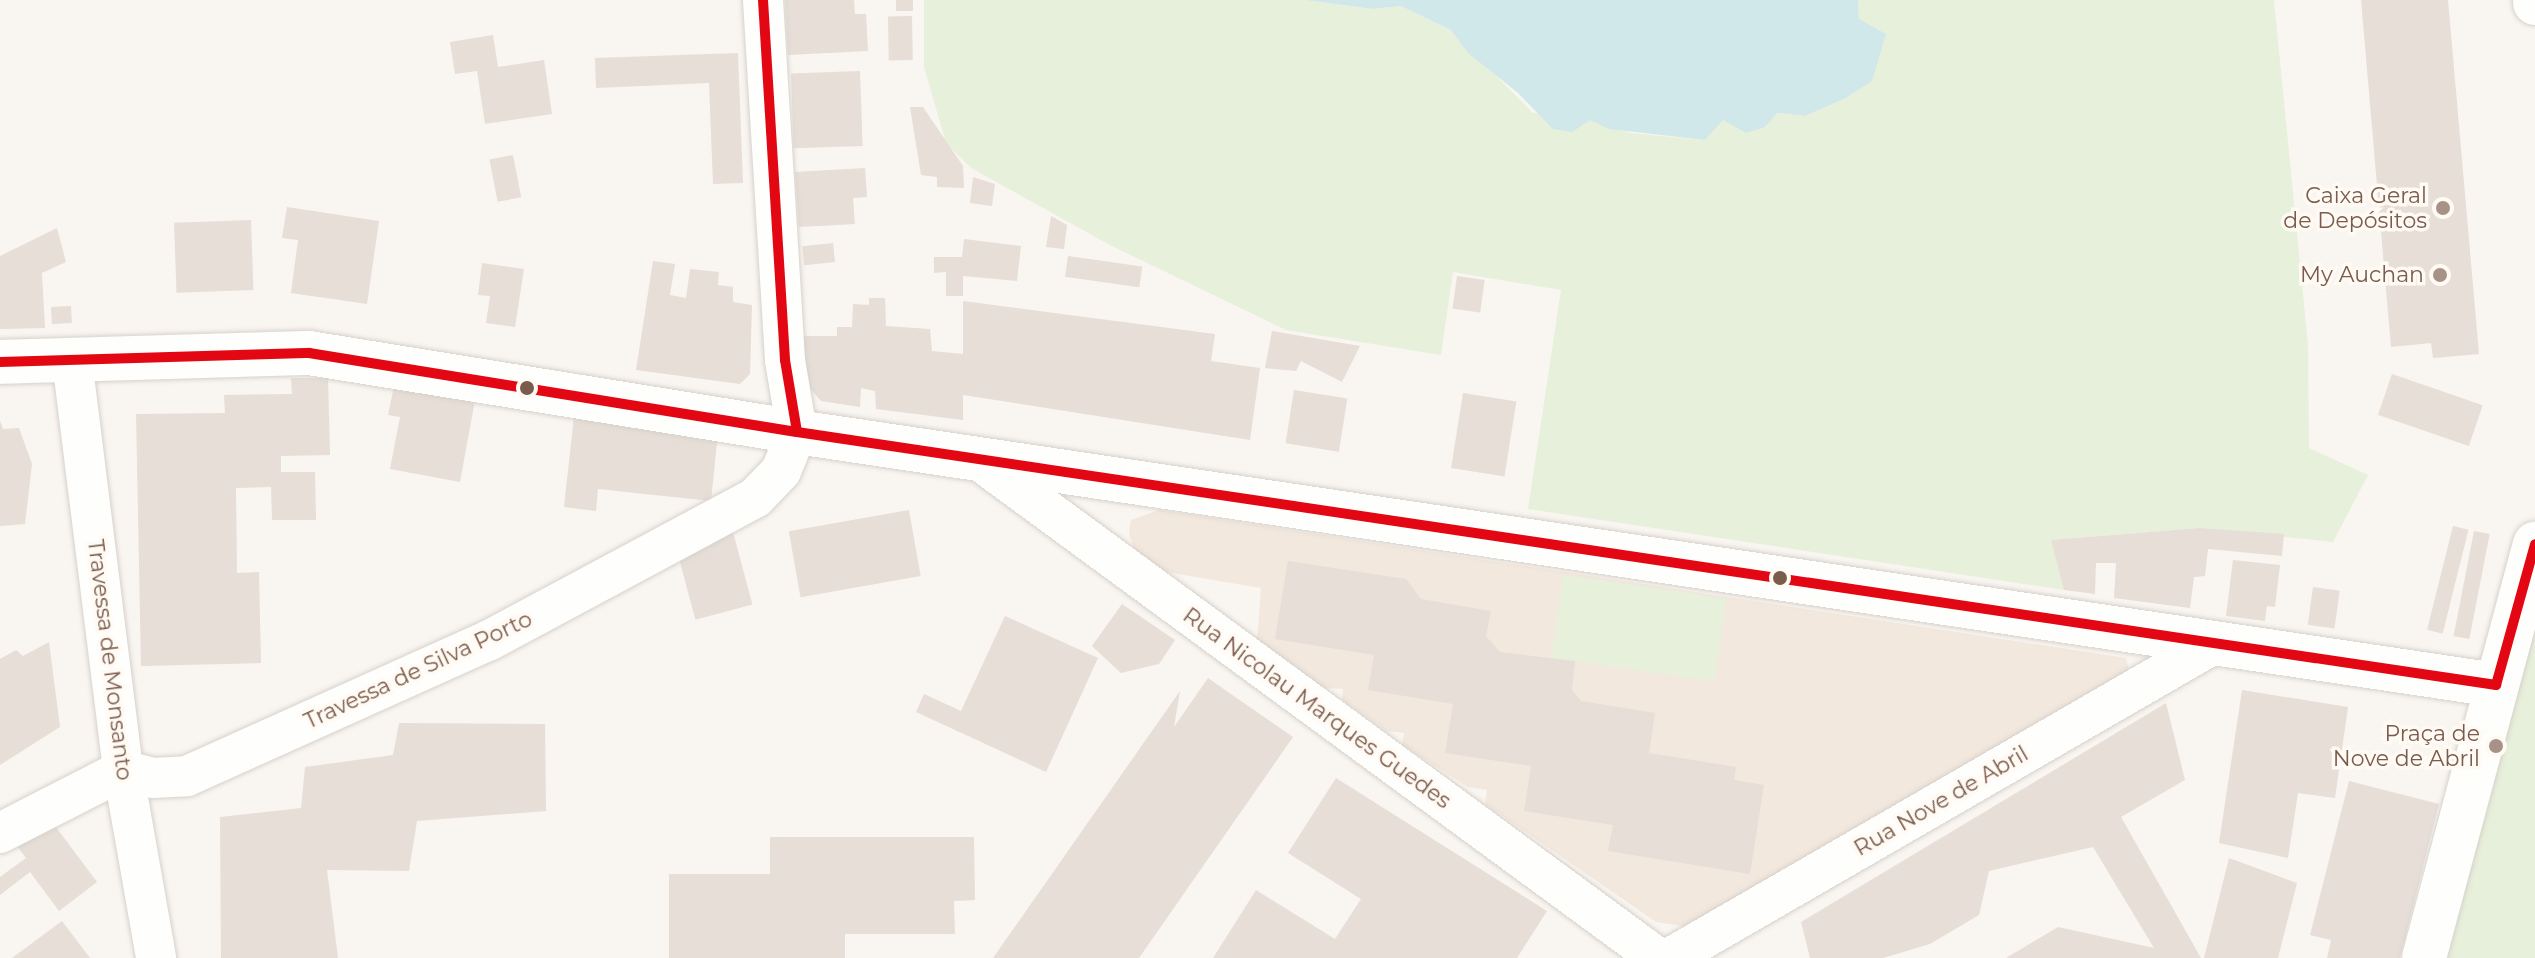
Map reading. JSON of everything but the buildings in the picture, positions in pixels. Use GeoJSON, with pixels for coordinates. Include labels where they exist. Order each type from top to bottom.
{"type":"FeatureCollection","features":[{"type":"Feature","properties":{"kind":"street"},"geometry":{"type":"LineString","coordinates":[[763,0],[785,360],[797,432]]}},
{"type":"Feature","properties":{"kind":"street"},"geometry":{"type":"LineString","coordinates":[[0,362],[309,353],[797,432],[2496,685]]}},
{"type":"Feature","properties":{"kind":"street","name":"Travessa de Monsanto"},"geometry":{"type":"LineString","coordinates":[[72,360],[123,770],[156,958]]}},
{"type":"Feature","properties":{"kind":"street","name":"Travessa de Silva Porto"},"geometry":{"type":"LineString","coordinates":[[123,770],[153,778],[187,776],[488,641],[756,497],[781,471],[797,432]]}},
{"type":"Feature","properties":{"kind":"street","name":"Rua Nicolau Marques Guedes"},"geometry":{"type":"LineString","coordinates":[[976,458],[1658,958]]}},
{"type":"Feature","properties":{"kind":"street"},"geometry":{"type":"LineString","coordinates":[[2424,958],[2535,544]]}},
{"type":"Feature","properties":{"kind":"street","name":"Rua Nove de Abril"},"geometry":{"type":"LineString","coordinates":[[1670,958],[2212,645]]}},
{"type":"Feature","properties":{"kind":"street"},"geometry":{"type":"LineString","coordinates":[[0,833],[123,770]]}},
{"type":"Feature","properties":{"kind":"shaded area"},"geometry":{"type":"Polygon","coordinates":[[[1159,510],[2126,658],[2132,682],[1689,927],[1656,922],[1485,804],[1487,790],[1468,787],[1402,745],[1404,733],[1386,731],[1342,700],[1343,689],[1322,688],[1257,641],[1261,588],[1166,572],[1135,550],[1129,534],[1131,520],[1159,510]]]}},
{"type":"Feature","properties":{"kind":"green space"},"geometry":{"type":"Polygon","coordinates":[[[924,0],[1305,0],[1373,9],[1401,6],[1451,30],[1533,113],[1590,120],[1631,133],[1704,140],[1723,120],[1765,127],[1776,113],[1805,116],[1844,99],[1859,19],[1858,0],[2274,0],[2308,345],[2309,448],[2368,475],[2333,542],[2200,528],[2052,540],[2064,590],[1528,509],[1561,290],[1453,272],[1441,355],[1286,330],[1110,245],[971,168],[946,143],[924,67],[924,0]]]}},
{"type":"Feature","properties":{"kind":"green space"},"geometry":{"type":"Polygon","coordinates":[[[1563,575],[1726,598],[1715,681],[1551,658],[1563,575]]]}},
{"type":"Feature","properties":{"kind":"green space"},"geometry":{"type":"Polygon","coordinates":[[[2535,599],[2535,958],[2441,958],[2535,599]]]}},
{"type":"Feature","properties":{"kind":"water"},"geometry":{"type":"Polygon","coordinates":[[[1305,0],[1858,0],[1859,19],[1886,34],[1872,81],[1844,99],[1805,116],[1777,113],[1765,127],[1746,133],[1723,120],[1705,140],[1609,129],[1590,120],[1572,132],[1553,129],[1518,93],[1468,53],[1451,30],[1401,6],[1373,9],[1305,0]]]}},
{"type":"Feature","properties":{"kind":"transit line"},"geometry":{"type":"LineString","coordinates":[[763,0],[785,360],[797,432]]}},
{"type":"Feature","properties":{"kind":"transit line"},"geometry":{"type":"LineString","coordinates":[[0,362],[309,353],[797,432],[2496,685],[2535,544]]}},
{"type":"Feature","properties":{"kind":"place","name":"Caixa Geral de Depósitos"},"geometry":{"type":"Point","coordinates":[2443,208]}},
{"type":"Feature","properties":{"kind":"place","name":"My Auchan"},"geometry":{"type":"Point","coordinates":[2440,275]}},
{"type":"Feature","properties":{"kind":"place","name":"Praça de Nove de Abril"},"geometry":{"type":"Point","coordinates":[2496,746]}}]}
